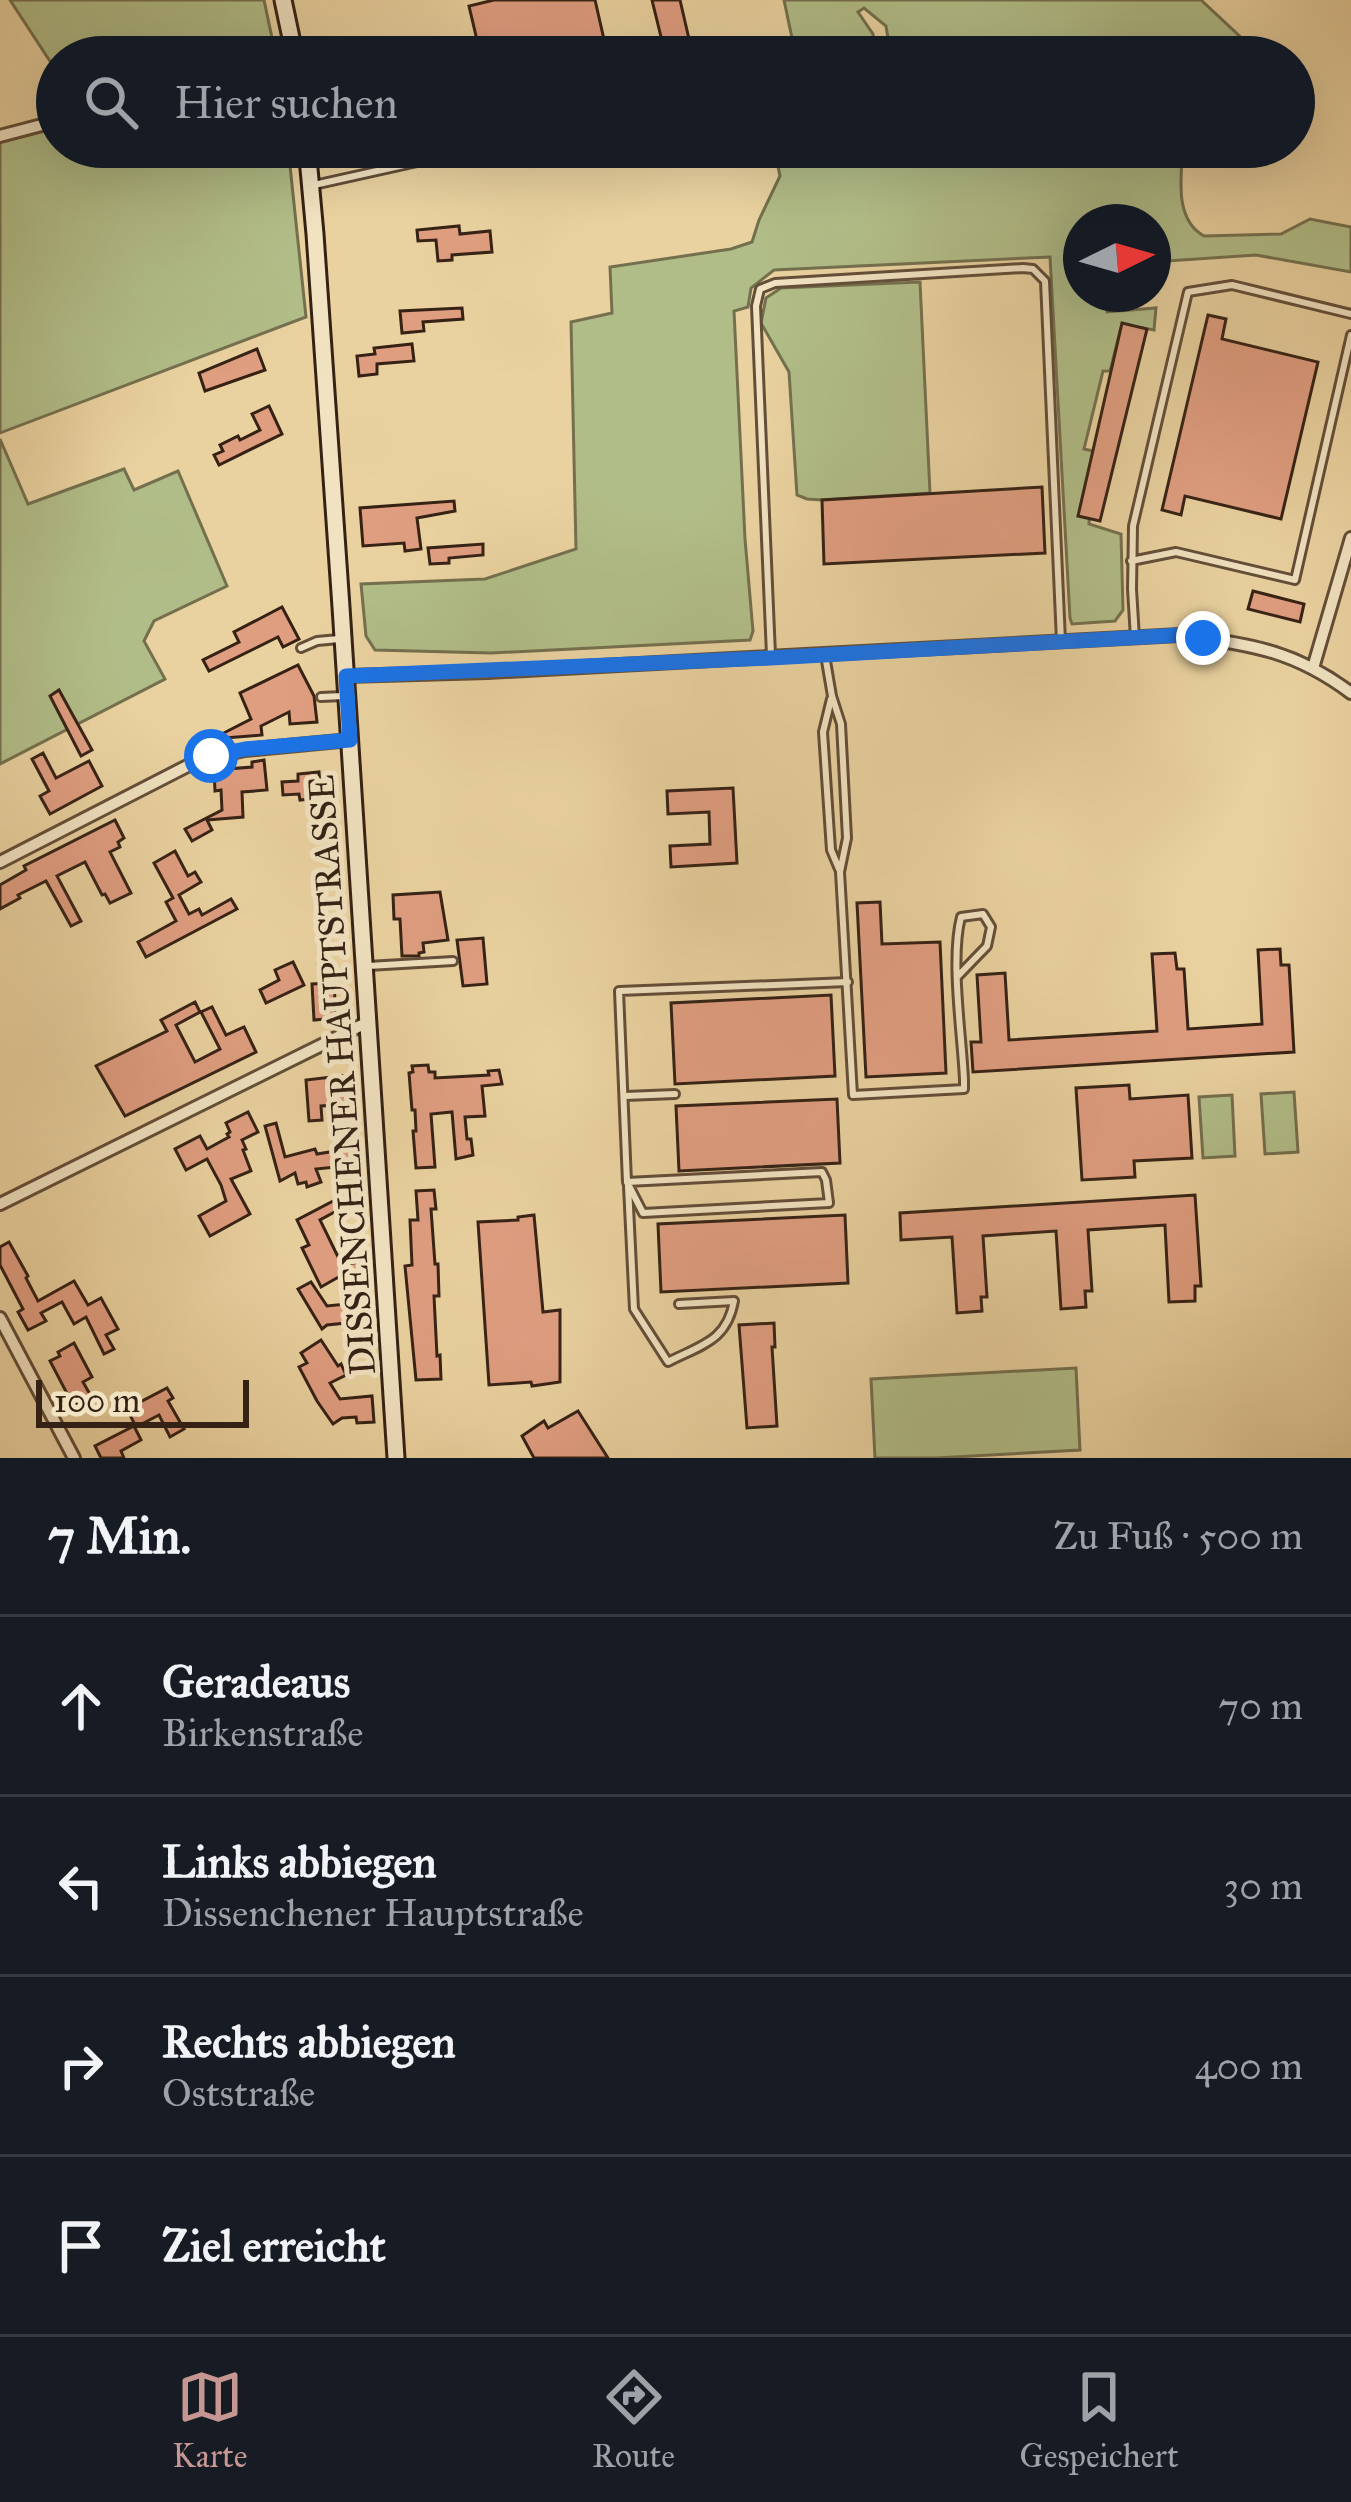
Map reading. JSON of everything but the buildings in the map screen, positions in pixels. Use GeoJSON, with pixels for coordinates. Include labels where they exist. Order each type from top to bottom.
{"type":"FeatureCollection","features":[{"type":"Feature","properties":{"kind":"main road"},"geometry":{"type":"LineString","coordinates":[[283,0],[291,36]]}},
{"type":"Feature","properties":{"kind":"main road","name":"DISSENCHENER HAUPTSTRASSE"},"geometry":{"type":"LineString","coordinates":[[309,168],[396,1458]]}},
{"type":"Feature","properties":{"kind":"street"},"geometry":{"type":"LineString","coordinates":[[0,136],[36,127]]}},
{"type":"Feature","properties":{"kind":"street"},"geometry":{"type":"LineString","coordinates":[[1313,668],[1351,538]]}},
{"type":"Feature","properties":{"kind":"street"},"geometry":{"type":"LineString","coordinates":[[346,676],[1180,635],[1258,647],[1299,659],[1351,693]]}},
{"type":"Feature","properties":{"kind":"street"},"geometry":{"type":"LineString","coordinates":[[0,862],[200,760],[245,749],[350,740]]}},
{"type":"Feature","properties":{"kind":"street"},"geometry":{"type":"LineString","coordinates":[[0,1204],[368,1022]]}},
{"type":"Feature","properties":{"kind":"street"},"geometry":{"type":"LineString","coordinates":[[0,1318],[74,1458]]}},
{"type":"Feature","properties":{"kind":"lane"},"geometry":{"type":"LineString","coordinates":[[310,186],[391,168]]}},
{"type":"Feature","properties":{"kind":"lane"},"geometry":{"type":"LineString","coordinates":[[771,658],[756,306],[760,289],[775,283],[1023,268],[1033,269],[1045,281],[1061,641]]}},
{"type":"Feature","properties":{"kind":"lane"},"geometry":{"type":"LineString","coordinates":[[1135,638],[1132,526],[1188,292],[1232,285],[1351,314]]}},
{"type":"Feature","properties":{"kind":"lane"},"geometry":{"type":"LineString","coordinates":[[1131,561],[1176,552],[1294,580],[1351,335]]}},
{"type":"Feature","properties":{"kind":"lane"},"geometry":{"type":"LineString","coordinates":[[301,648],[343,638]]}},
{"type":"Feature","properties":{"kind":"lane"},"geometry":{"type":"LineString","coordinates":[[825,656],[841,724],[847,838],[840,872],[854,1095],[964,1089],[958,976],[956,936],[961,917],[983,914],[991,927],[988,946],[958,976]]}},
{"type":"Feature","properties":{"kind":"lane"},"geometry":{"type":"LineString","coordinates":[[321,697],[347,695]]}},
{"type":"Feature","properties":{"kind":"lane"},"geometry":{"type":"LineString","coordinates":[[832,696],[823,732],[830,850],[840,872]]}},
{"type":"Feature","properties":{"kind":"lane"},"geometry":{"type":"LineString","coordinates":[[365,967],[453,961]]}},
{"type":"Feature","properties":{"kind":"lane"},"geometry":{"type":"LineString","coordinates":[[679,1304],[734,1301],[722,1335],[668,1361],[634,1310],[619,992],[848,982]]}},
{"type":"Feature","properties":{"kind":"lane"},"geometry":{"type":"LineString","coordinates":[[625,1096],[675,1094]]}},
{"type":"Feature","properties":{"kind":"lane"},"geometry":{"type":"LineString","coordinates":[[822,1172],[829,1203],[644,1214],[628,1182],[822,1172]]}},
{"type":"Feature","properties":{"kind":"green space"},"geometry":{"type":"Polygon","coordinates":[[[10,0],[264,0],[272,36],[36,36],[36,40],[10,0]]]}},
{"type":"Feature","properties":{"kind":"green space"},"geometry":{"type":"Polygon","coordinates":[[[784,0],[1201,0],[1240,36],[888,36],[886,26],[864,8],[858,12],[873,36],[792,36],[784,0]]]}},
{"type":"Feature","properties":{"kind":"green space"},"geometry":{"type":"Polygon","coordinates":[[[36,132],[36,168],[290,168],[306,317],[0,433],[0,141],[36,132]]]}},
{"type":"Feature","properties":{"kind":"green space"},"geometry":{"type":"Polygon","coordinates":[[[778,168],[1182,168],[1184,208],[1194,229],[1204,236],[1281,234],[1310,219],[1351,227],[1351,272],[1256,255],[1171,261],[1171,204],[1063,204],[1063,312],[1156,312],[1154,330],[1122,324],[1110,371],[1103,371],[1084,449],[1093,451],[1089,524],[1121,534],[1123,610],[1115,621],[1072,624],[1070,618],[1050,257],[774,270],[751,288],[748,307],[734,311],[750,640],[491,653],[375,650],[366,636],[361,584],[485,579],[576,549],[571,322],[612,313],[610,267],[731,249],[752,242],[780,176],[778,168]]]}},
{"type":"Feature","properties":{"kind":"green space"},"geometry":{"type":"Polygon","coordinates":[[[920,282],[930,493],[822,500],[797,495],[789,372],[761,323],[766,298],[781,288],[920,282]]]}},
{"type":"Feature","properties":{"kind":"green space"},"geometry":{"type":"Polygon","coordinates":[[[0,439],[28,504],[124,469],[134,490],[178,471],[227,586],[154,621],[144,641],[165,679],[0,764],[0,439]]]}},
{"type":"Feature","properties":{"kind":"green space"},"geometry":{"type":"Polygon","coordinates":[[[1294,1092],[1298,1152],[1265,1154],[1261,1094],[1294,1092]]]}},
{"type":"Feature","properties":{"kind":"green space"},"geometry":{"type":"Polygon","coordinates":[[[1232,1095],[1235,1156],[1203,1158],[1199,1097],[1232,1095]]]}},
{"type":"Feature","properties":{"kind":"green space"},"geometry":{"type":"Polygon","coordinates":[[[1076,1368],[1080,1450],[875,1458],[871,1379],[1076,1368]]]}},
{"type":"Feature","properties":{"kind":"route"},"geometry":{"type":"LineString","coordinates":[[211,756],[350,740],[346,676],[1180,635],[1203,638]]}}]}
